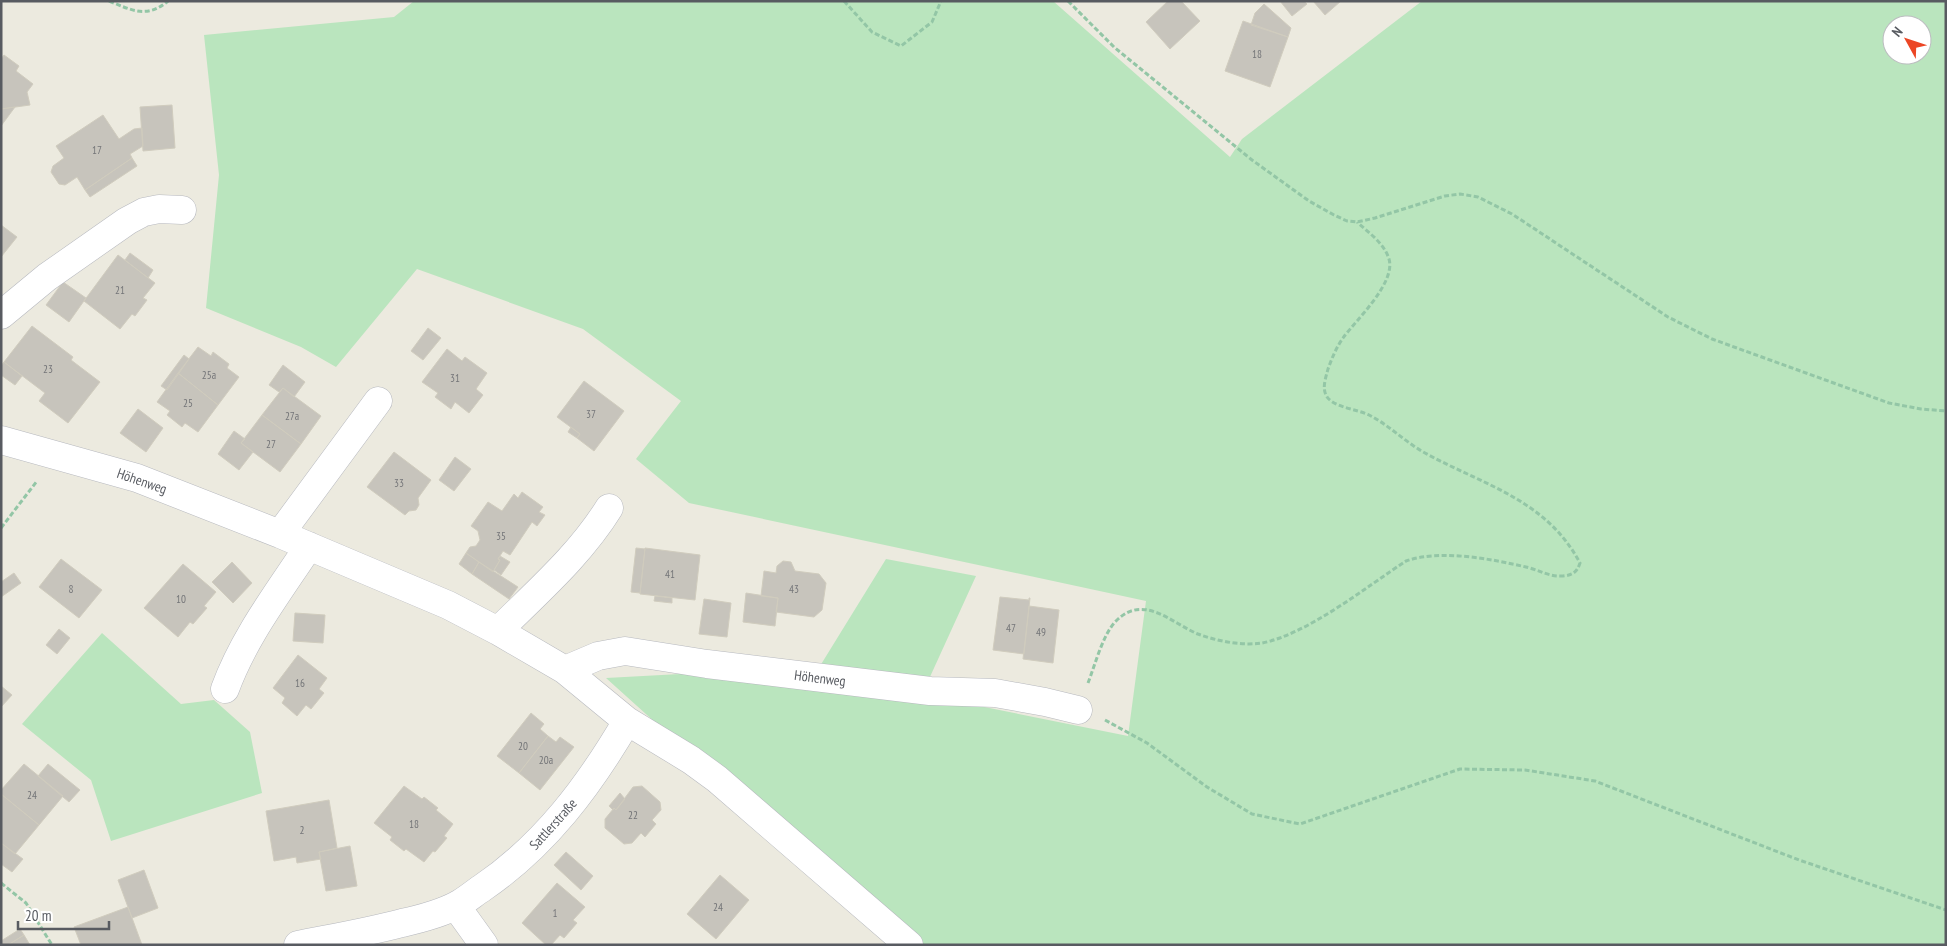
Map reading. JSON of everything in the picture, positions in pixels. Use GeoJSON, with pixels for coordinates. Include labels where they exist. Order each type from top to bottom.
{"type":"FeatureCollection","features":[{"type":"Feature","properties":{"kind":"street"},"geometry":{"type":"LineString","coordinates":[[1,315],[47,277],[127,221],[144,212],[159,208],[182,210]]}},
{"type":"Feature","properties":{"kind":"street"},"geometry":{"type":"LineString","coordinates":[[280,534],[378,401]]}},
{"type":"Feature","properties":{"kind":"street","name":"Höhenweg"},"geometry":{"type":"LineString","coordinates":[[1,440],[137,478],[309,546],[448,605],[498,631],[565,670],[627,721],[691,760],[717,779],[909,945]]}},
{"type":"Feature","properties":{"kind":"street"},"geometry":{"type":"LineString","coordinates":[[498,631],[578,551],[594,532],[609,508]]}},
{"type":"Feature","properties":{"kind":"street"},"geometry":{"type":"LineString","coordinates":[[225,690],[232,668],[247,639],[309,546]]}},
{"type":"Feature","properties":{"kind":"street","name":"Höhenweg"},"geometry":{"type":"LineString","coordinates":[[565,670],[598,656],[625,651],[707,664],[930,692],[1004,695],[1078,710]]}},
{"type":"Feature","properties":{"kind":"street","name":"Sattlerstraße"},"geometry":{"type":"LineString","coordinates":[[298,945],[374,930],[456,906],[525,856],[549,832],[575,801],[606,757],[627,721]]}},
{"type":"Feature","properties":{"kind":"street"},"geometry":{"type":"LineString","coordinates":[[456,906],[484,945]]}},
{"type":"Feature","properties":{"kind":"path"},"geometry":{"type":"LineString","coordinates":[[109,1],[141,12],[162,6],[168,1]]}},
{"type":"Feature","properties":{"kind":"path"},"geometry":{"type":"LineString","coordinates":[[844,1],[872,32],[901,46],[932,22],[941,1]]}},
{"type":"Feature","properties":{"kind":"path"},"geometry":{"type":"LineString","coordinates":[[1068,1],[1114,47],[1252,160],[1308,201],[1340,218],[1357,222],[1445,196],[1460,194],[1478,197],[1512,214],[1668,316],[1712,339],[1889,403],[1946,411]]}},
{"type":"Feature","properties":{"kind":"path"},"geometry":{"type":"LineString","coordinates":[[1357,222],[1382,247],[1390,262],[1389,269],[1387,277],[1370,307],[1343,338],[1335,351],[1324,382],[1325,394],[1336,404],[1353,408],[1370,416],[1416,448],[1505,491],[1531,508],[1550,524],[1570,546],[1580,562],[1578,568],[1571,574],[1554,576],[1500,561],[1461,556],[1417,557],[1406,561],[1311,622],[1285,635],[1261,642],[1243,644],[1198,634],[1148,609],[1135,610],[1117,620],[1109,632],[1078,710],[1109,722],[1147,744],[1207,787],[1252,814],[1300,824],[1460,769],[1525,770],[1594,781],[1799,860],[1946,910]]}},
{"type":"Feature","properties":{"kind":"path"},"geometry":{"type":"LineString","coordinates":[[1,528],[57,456]]}},
{"type":"Feature","properties":{"kind":"path"},"geometry":{"type":"LineString","coordinates":[[1,882],[26,903],[52,945]]}},
{"type":"Feature","properties":{"kind":"green space"},"geometry":{"type":"Polygon","coordinates":[[[414,1],[1053,1],[1230,157],[1242,139],[1422,1],[1946,1],[1946,945],[902,945],[606,678],[790,668],[1128,736],[1146,601],[689,503],[636,459],[681,401],[583,329],[417,269],[336,367],[301,347],[206,308],[219,175],[204,35],[394,17],[414,1]]]}},
{"type":"Feature","properties":{"kind":"green space"},"geometry":{"type":"Polygon","coordinates":[[[886,559],[976,576],[929,679],[820,666],[886,559]]]}},
{"type":"Feature","properties":{"kind":"green space"},"geometry":{"type":"Polygon","coordinates":[[[102,633],[181,704],[214,700],[250,732],[262,793],[111,841],[91,780],[22,724],[102,633]]]}},
{"type":"Feature","properties":{"kind":"building"},"geometry":{"type":"Polygon","coordinates":[[[1168,1],[1181,1],[1200,21],[1170,49],[1146,22],[1168,1]]]}},
{"type":"Feature","properties":{"kind":"building"},"geometry":{"type":"Polygon","coordinates":[[[1280,1],[1304,1],[1307,4],[1292,16],[1280,1]]]}},
{"type":"Feature","properties":{"kind":"building"},"geometry":{"type":"Polygon","coordinates":[[[1313,1],[1341,1],[1325,15],[1313,1]]]}},
{"type":"Feature","properties":{"kind":"building"},"geometry":{"type":"Polygon","coordinates":[[[1264,4],[1291,28],[1288,37],[1251,25],[1255,13],[1264,4]]]}},
{"type":"Feature","properties":{"kind":"building"},"geometry":{"type":"Polygon","coordinates":[[[1243,21],[1288,37],[1270,87],[1225,71],[1243,21]]]}},
{"type":"Feature","properties":{"kind":"building"},"geometry":{"type":"Polygon","coordinates":[[[4,55],[19,66],[16,71],[33,84],[27,92],[30,105],[1,109],[1,59],[4,55]]]}},
{"type":"Feature","properties":{"kind":"building"},"geometry":{"type":"Polygon","coordinates":[[[172,105],[175,148],[143,151],[140,107],[172,105]]]}},
{"type":"Feature","properties":{"kind":"building"},"geometry":{"type":"Polygon","coordinates":[[[15,107],[1,126],[1,109],[15,107]]]}},
{"type":"Feature","properties":{"kind":"building"},"geometry":{"type":"Polygon","coordinates":[[[103,115],[119,139],[134,129],[142,128],[143,146],[130,154],[132,158],[85,190],[77,177],[65,185],[59,184],[51,172],[53,166],[64,158],[56,146],[103,115]]]}},
{"type":"Feature","properties":{"kind":"building"},"geometry":{"type":"Polygon","coordinates":[[[132,158],[137,166],[90,197],[85,190],[132,158]]]}},
{"type":"Feature","properties":{"kind":"building"},"geometry":{"type":"Polygon","coordinates":[[[1,225],[17,237],[1,257],[1,225]]]}},
{"type":"Feature","properties":{"kind":"building"},"geometry":{"type":"Polygon","coordinates":[[[130,253],[153,270],[148,278],[125,260],[130,253]]]}},
{"type":"Feature","properties":{"kind":"building"},"geometry":{"type":"Polygon","coordinates":[[[118,255],[155,283],[143,298],[147,300],[135,316],[132,314],[120,329],[84,301],[118,255]]]}},
{"type":"Feature","properties":{"kind":"building"},"geometry":{"type":"Polygon","coordinates":[[[63,282],[86,298],[69,322],[46,305],[63,282]]]}},
{"type":"Feature","properties":{"kind":"building"},"geometry":{"type":"Polygon","coordinates":[[[32,326],[73,357],[71,360],[100,382],[68,423],[39,401],[45,393],[4,362],[32,326]]]}},
{"type":"Feature","properties":{"kind":"building"},"geometry":{"type":"Polygon","coordinates":[[[428,328],[441,338],[423,360],[411,351],[428,328]]]}},
{"type":"Feature","properties":{"kind":"building"},"geometry":{"type":"Polygon","coordinates":[[[198,347],[211,356],[213,352],[229,364],[227,368],[239,377],[218,405],[178,373],[198,347]]]}},
{"type":"Feature","properties":{"kind":"building"},"geometry":{"type":"Polygon","coordinates":[[[447,349],[462,361],[465,357],[487,373],[476,389],[483,395],[469,413],[455,402],[451,409],[435,397],[438,393],[422,382],[447,349]]]}},
{"type":"Feature","properties":{"kind":"building"},"geometry":{"type":"Polygon","coordinates":[[[184,355],[189,359],[167,390],[161,386],[184,355]]]}},
{"type":"Feature","properties":{"kind":"building"},"geometry":{"type":"Polygon","coordinates":[[[4,362],[22,376],[15,385],[1,375],[1,366],[4,362]]]}},
{"type":"Feature","properties":{"kind":"building"},"geometry":{"type":"Polygon","coordinates":[[[283,365],[305,382],[294,397],[283,388],[279,392],[269,385],[283,365]]]}},
{"type":"Feature","properties":{"kind":"building"},"geometry":{"type":"Polygon","coordinates":[[[178,373],[218,405],[198,432],[185,423],[182,427],[167,415],[170,411],[157,402],[178,373]]]}},
{"type":"Feature","properties":{"kind":"building"},"geometry":{"type":"Polygon","coordinates":[[[584,381],[624,411],[594,451],[577,438],[580,434],[557,417],[584,381]]]}},
{"type":"Feature","properties":{"kind":"building"},"geometry":{"type":"Polygon","coordinates":[[[283,388],[321,416],[301,444],[262,415],[283,388]]]}},
{"type":"Feature","properties":{"kind":"building"},"geometry":{"type":"Polygon","coordinates":[[[138,409],[163,428],[146,452],[120,433],[138,409]]]}},
{"type":"Feature","properties":{"kind":"building"},"geometry":{"type":"Polygon","coordinates":[[[262,415],[301,444],[280,472],[241,443],[262,415]]]}},
{"type":"Feature","properties":{"kind":"building"},"geometry":{"type":"Polygon","coordinates":[[[571,427],[580,434],[577,438],[568,432],[571,427]]]}},
{"type":"Feature","properties":{"kind":"building"},"geometry":{"type":"Polygon","coordinates":[[[234,431],[245,439],[241,443],[253,452],[239,470],[218,454],[234,431]]]}},
{"type":"Feature","properties":{"kind":"building"},"geometry":{"type":"Polygon","coordinates":[[[394,452],[431,480],[418,498],[419,505],[416,510],[409,511],[405,515],[367,487],[394,452]]]}},
{"type":"Feature","properties":{"kind":"building"},"geometry":{"type":"Polygon","coordinates":[[[455,457],[471,469],[454,491],[439,480],[455,457]]]}},
{"type":"Feature","properties":{"kind":"building"},"geometry":{"type":"Polygon","coordinates":[[[522,492],[543,507],[539,512],[545,515],[537,526],[532,522],[510,555],[503,551],[493,572],[466,553],[470,547],[476,546],[480,540],[478,531],[471,526],[488,502],[502,511],[514,494],[518,498],[522,492]]]}},
{"type":"Feature","properties":{"kind":"building"},"geometry":{"type":"Polygon","coordinates":[[[636,548],[645,549],[640,593],[631,592],[636,548]]]}},
{"type":"Feature","properties":{"kind":"building"},"geometry":{"type":"Polygon","coordinates":[[[645,548],[700,555],[695,600],[640,594],[645,548]]]}},
{"type":"Feature","properties":{"kind":"building"},"geometry":{"type":"Polygon","coordinates":[[[466,553],[479,562],[472,574],[459,564],[466,553]]]}},
{"type":"Feature","properties":{"kind":"building"},"geometry":{"type":"Polygon","coordinates":[[[500,556],[510,562],[501,575],[494,570],[500,560],[498,559],[500,556]]]}},
{"type":"Feature","properties":{"kind":"building"},"geometry":{"type":"Polygon","coordinates":[[[61,559],[102,590],[79,618],[39,587],[61,559]]]}},
{"type":"Feature","properties":{"kind":"building"},"geometry":{"type":"Polygon","coordinates":[[[783,561],[791,562],[795,571],[819,574],[826,583],[822,610],[814,617],[776,612],[778,598],[761,596],[764,571],[776,573],[777,566],[783,561]]]}},
{"type":"Feature","properties":{"kind":"building"},"geometry":{"type":"Polygon","coordinates":[[[232,562],[252,583],[233,603],[212,582],[232,562]]]}},
{"type":"Feature","properties":{"kind":"building"},"geometry":{"type":"Polygon","coordinates":[[[479,562],[518,587],[509,599],[472,574],[479,562]]]}},
{"type":"Feature","properties":{"kind":"building"},"geometry":{"type":"Polygon","coordinates":[[[183,564],[216,592],[204,606],[207,608],[193,624],[190,622],[178,637],[144,608],[183,564]]]}},
{"type":"Feature","properties":{"kind":"building"},"geometry":{"type":"Polygon","coordinates":[[[14,573],[21,583],[1,597],[1,582],[14,573]]]}},
{"type":"Feature","properties":{"kind":"building"},"geometry":{"type":"Polygon","coordinates":[[[746,593],[778,598],[775,626],[743,622],[746,593]]]}},
{"type":"Feature","properties":{"kind":"building"},"geometry":{"type":"Polygon","coordinates":[[[655,596],[672,598],[672,603],[654,601],[655,596]]]}},
{"type":"Feature","properties":{"kind":"building"},"geometry":{"type":"Polygon","coordinates":[[[1000,597],[1029,600],[1030,598],[1024,654],[993,650],[1000,597]]]}},
{"type":"Feature","properties":{"kind":"building"},"geometry":{"type":"Polygon","coordinates":[[[704,599],[731,603],[727,637],[699,634],[704,599]]]}},
{"type":"Feature","properties":{"kind":"building"},"geometry":{"type":"Polygon","coordinates":[[[1029,606],[1059,610],[1053,663],[1023,659],[1029,606]]]}},
{"type":"Feature","properties":{"kind":"building"},"geometry":{"type":"Polygon","coordinates":[[[295,613],[325,615],[323,643],[293,641],[295,613]]]}},
{"type":"Feature","properties":{"kind":"building"},"geometry":{"type":"Polygon","coordinates":[[[59,629],[70,638],[57,654],[46,645],[59,629]]]}},
{"type":"Feature","properties":{"kind":"building"},"geometry":{"type":"Polygon","coordinates":[[[298,655],[327,678],[319,689],[324,693],[311,709],[306,705],[297,716],[282,703],[285,698],[273,688],[298,655]]]}},
{"type":"Feature","properties":{"kind":"building"},"geometry":{"type":"Polygon","coordinates":[[[1,686],[12,695],[1,707],[1,686]]]}},
{"type":"Feature","properties":{"kind":"building"},"geometry":{"type":"Polygon","coordinates":[[[531,713],[544,724],[540,729],[548,736],[519,773],[497,756],[531,713]]]}},
{"type":"Feature","properties":{"kind":"building"},"geometry":{"type":"Polygon","coordinates":[[[548,736],[556,742],[560,737],[574,747],[540,790],[519,773],[548,736]]]}},
{"type":"Feature","properties":{"kind":"building"},"geometry":{"type":"Polygon","coordinates":[[[24,764],[63,796],[39,825],[1,794],[1,790],[24,764]]]}},
{"type":"Feature","properties":{"kind":"building"},"geometry":{"type":"Polygon","coordinates":[[[48,764],[80,790],[69,802],[38,776],[48,764]]]}},
{"type":"Feature","properties":{"kind":"building"},"geometry":{"type":"Polygon","coordinates":[[[404,786],[422,799],[424,797],[453,824],[444,836],[447,838],[424,862],[406,849],[404,851],[390,840],[392,837],[374,823],[404,786]]]}},
{"type":"Feature","properties":{"kind":"building"},"geometry":{"type":"Polygon","coordinates":[[[642,786],[660,802],[661,810],[652,820],[656,824],[645,837],[641,833],[632,843],[624,844],[605,828],[605,819],[614,808],[616,810],[633,787],[642,786]]]}},
{"type":"Feature","properties":{"kind":"building"},"geometry":{"type":"Polygon","coordinates":[[[620,793],[625,799],[616,810],[614,808],[613,810],[609,806],[620,793]]]}},
{"type":"Feature","properties":{"kind":"building"},"geometry":{"type":"Polygon","coordinates":[[[1,794],[39,825],[15,854],[1,843],[1,794]]]}},
{"type":"Feature","properties":{"kind":"building"},"geometry":{"type":"Polygon","coordinates":[[[329,800],[337,848],[319,852],[321,859],[297,863],[296,857],[274,861],[266,811],[329,800]]]}},
{"type":"Feature","properties":{"kind":"building"},"geometry":{"type":"Polygon","coordinates":[[[1,843],[23,859],[12,872],[1,864],[1,843]]]}},
{"type":"Feature","properties":{"kind":"building"},"geometry":{"type":"Polygon","coordinates":[[[350,846],[357,886],[326,891],[319,852],[350,846]]]}},
{"type":"Feature","properties":{"kind":"building"},"geometry":{"type":"Polygon","coordinates":[[[566,852],[593,876],[581,890],[554,865],[566,852]]]}},
{"type":"Feature","properties":{"kind":"building"},"geometry":{"type":"Polygon","coordinates":[[[144,870],[158,908],[132,918],[118,880],[144,870]]]}},
{"type":"Feature","properties":{"kind":"building"},"geometry":{"type":"Polygon","coordinates":[[[720,875],[749,900],[716,939],[687,914],[720,875]]]}},
{"type":"Feature","properties":{"kind":"building"},"geometry":{"type":"Polygon","coordinates":[[[557,883],[585,907],[573,920],[577,923],[564,938],[560,935],[551,945],[546,945],[522,923],[557,883]]]}},
{"type":"Feature","properties":{"kind":"building"},"geometry":{"type":"Polygon","coordinates":[[[128,907],[142,945],[81,945],[74,927],[128,907]]]}},
{"type":"Feature","properties":{"kind":"building"},"geometry":{"type":"Polygon","coordinates":[[[20,929],[24,935],[8,945],[1,945],[1,941],[20,929]]]}},
{"type":"Feature","properties":{"kind":"building"},"geometry":{"type":"Polygon","coordinates":[[[24,935],[30,945],[8,945],[24,935]]]}}]}
